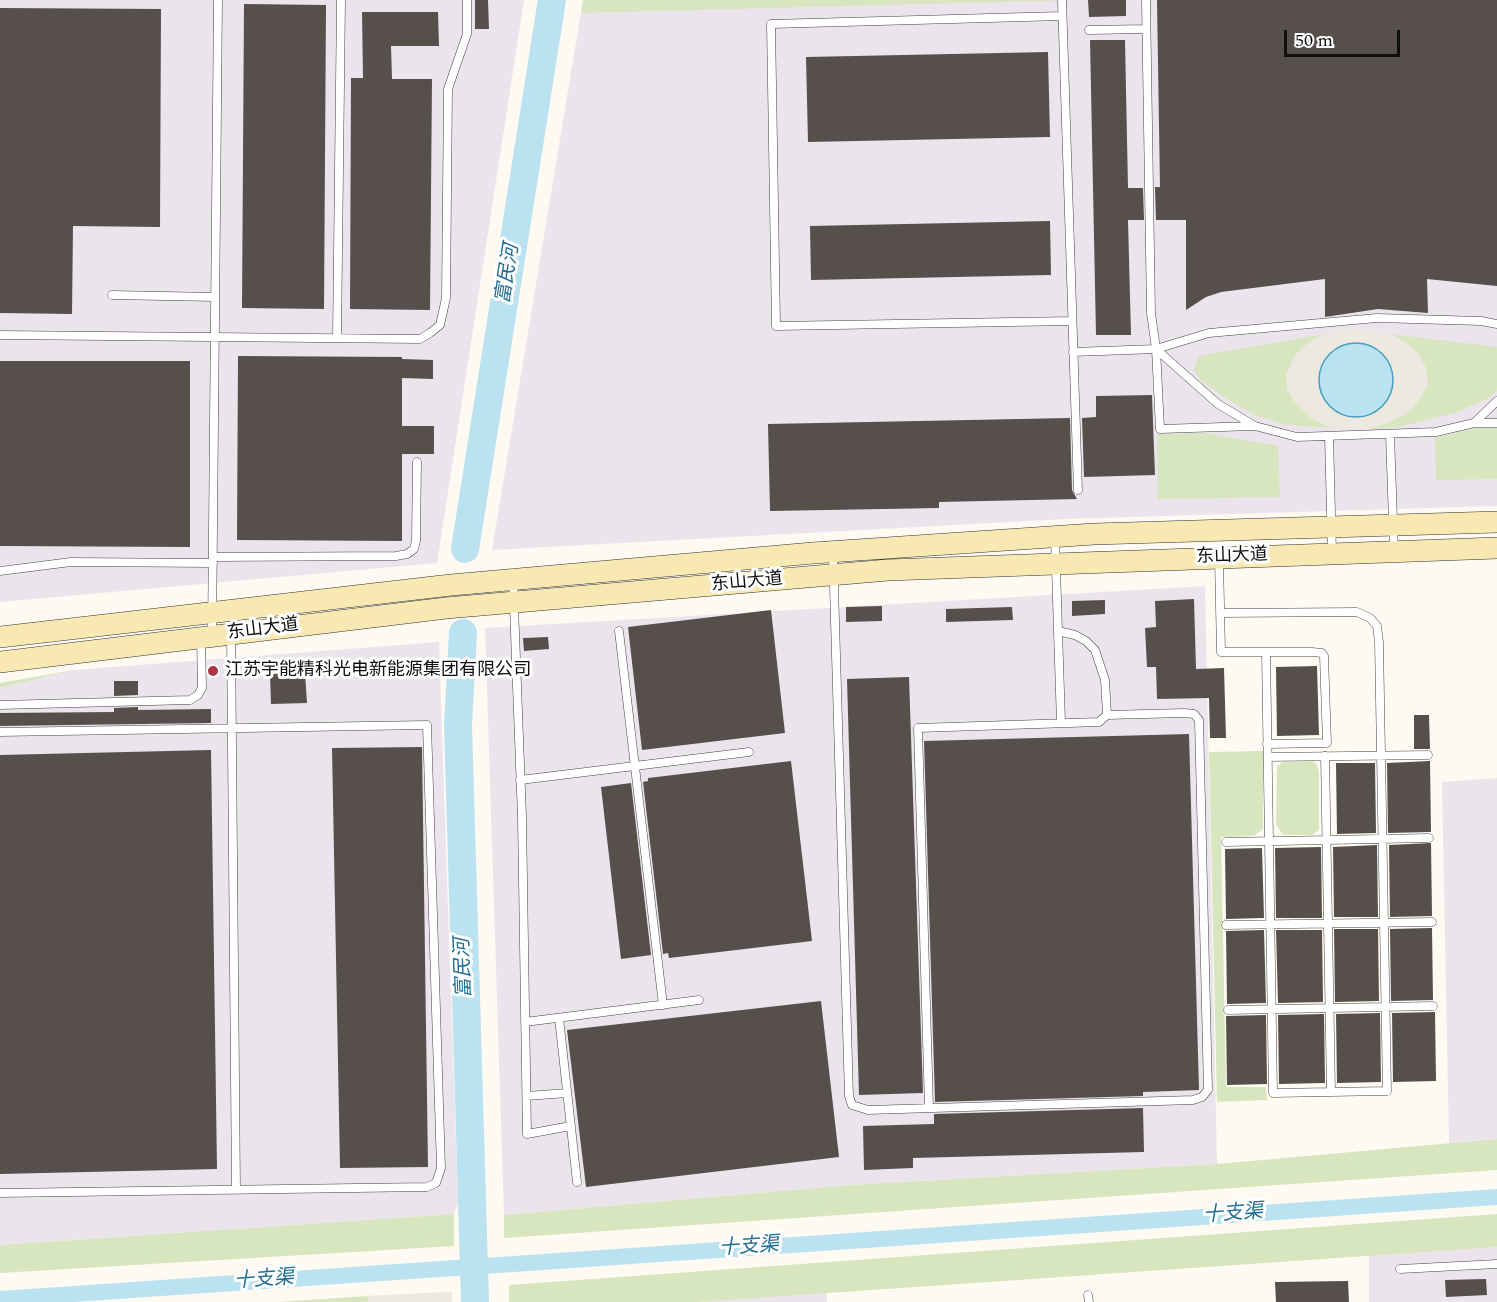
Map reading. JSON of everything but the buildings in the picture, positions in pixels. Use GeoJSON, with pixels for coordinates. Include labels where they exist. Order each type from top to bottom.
{"type":"FeatureCollection","features":[{"type":"Feature","properties":{"kind":"main road","name":"东山大道"},"geometry":{"type":"LineString","coordinates":[[0,637],[513,579],[833,552],[1055,537],[1497,522]]}},
{"type":"Feature","properties":{"kind":"main road","name":"东山大道"},"geometry":{"type":"LineString","coordinates":[[0,662],[215,635],[514,602],[834,575],[1056,564],[1497,548]]}},
{"type":"Feature","properties":{"kind":"lane"},"geometry":{"type":"LineString","coordinates":[[218,0],[212,614],[233,727],[236,1189]]}},
{"type":"Feature","properties":{"kind":"lane"},"geometry":{"type":"LineString","coordinates":[[337,338],[341,0]]}},
{"type":"Feature","properties":{"kind":"lane"},"geometry":{"type":"LineString","coordinates":[[0,335],[420,339],[440,325],[446,298],[448,89],[467,34],[467,0]]}},
{"type":"Feature","properties":{"kind":"lane"},"geometry":{"type":"LineString","coordinates":[[1062,0],[1078,490]]}},
{"type":"Feature","properties":{"kind":"lane"},"geometry":{"type":"LineString","coordinates":[[1146,0],[1151,313],[1156,349],[1160,429],[1255,426]]}},
{"type":"Feature","properties":{"kind":"lane"},"geometry":{"type":"LineString","coordinates":[[1062,16],[771,24],[776,326],[1072,321]]}},
{"type":"Feature","properties":{"kind":"lane"},"geometry":{"type":"LineString","coordinates":[[1089,30],[1146,29]]}},
{"type":"Feature","properties":{"kind":"lane"},"geometry":{"type":"LineString","coordinates":[[112,295],[215,297]]}},
{"type":"Feature","properties":{"kind":"lane"},"geometry":{"type":"LineString","coordinates":[[1073,352],[1156,349],[1209,333],[1377,318],[1481,321],[1497,324]]}},
{"type":"Feature","properties":{"kind":"lane"},"geometry":{"type":"LineString","coordinates":[[1156,349],[1218,404],[1255,426],[1297,437],[1436,432],[1474,423],[1497,423]]}},
{"type":"Feature","properties":{"kind":"lane"},"geometry":{"type":"LineString","coordinates":[[1474,423],[1497,401]]}},
{"type":"Feature","properties":{"kind":"lane"},"geometry":{"type":"LineString","coordinates":[[1390,434],[1394,551]]}},
{"type":"Feature","properties":{"kind":"lane"},"geometry":{"type":"LineString","coordinates":[[1329,436],[1332,553]]}},
{"type":"Feature","properties":{"kind":"lane"},"geometry":{"type":"LineString","coordinates":[[0,572],[71,562],[407,554],[414,549],[416,541],[417,462]]}},
{"type":"Feature","properties":{"kind":"lane"},"geometry":{"type":"LineString","coordinates":[[1055,537],[1060,723]]}},
{"type":"Feature","properties":{"kind":"lane"},"geometry":{"type":"LineString","coordinates":[[833,552],[849,1096],[852,1105],[868,1110],[1193,1100],[1202,1098],[1208,1090],[1199,720],[1194,714],[1184,712],[1107,714],[1099,722],[918,728],[929,1108]]}},
{"type":"Feature","properties":{"kind":"lane"},"geometry":{"type":"LineString","coordinates":[[1218,558],[1221,652],[1322,653],[1326,664],[1327,743],[1267,744]]}},
{"type":"Feature","properties":{"kind":"lane"},"geometry":{"type":"LineString","coordinates":[[513,579],[520,780],[527,1134],[571,1126]]}},
{"type":"Feature","properties":{"kind":"lane"},"geometry":{"type":"LineString","coordinates":[[1220,614],[1357,612],[1370,618],[1379,633],[1387,1091],[1274,1094],[1266,652]]}},
{"type":"Feature","properties":{"kind":"lane"},"geometry":{"type":"LineString","coordinates":[[619,631],[663,1005]]}},
{"type":"Feature","properties":{"kind":"lane"},"geometry":{"type":"LineString","coordinates":[[1058,631],[1075,635],[1095,650],[1105,680],[1107,714]]}},
{"type":"Feature","properties":{"kind":"lane"},"geometry":{"type":"LineString","coordinates":[[0,705],[190,700],[198,695],[201,688],[215,635]]}},
{"type":"Feature","properties":{"kind":"lane"},"geometry":{"type":"LineString","coordinates":[[0,732],[427,725],[441,1168],[436,1183],[427,1187],[0,1193]]}},
{"type":"Feature","properties":{"kind":"lane"},"geometry":{"type":"LineString","coordinates":[[520,780],[749,752]]}},
{"type":"Feature","properties":{"kind":"lane"},"geometry":{"type":"LineString","coordinates":[[1268,757],[1428,755]]}},
{"type":"Feature","properties":{"kind":"lane"},"geometry":{"type":"LineString","coordinates":[[1325,756],[1330,1092]]}},
{"type":"Feature","properties":{"kind":"lane"},"geometry":{"type":"LineString","coordinates":[[1226,842],[1429,838]]}},
{"type":"Feature","properties":{"kind":"lane"},"geometry":{"type":"LineString","coordinates":[[1226,925],[1432,922]]}},
{"type":"Feature","properties":{"kind":"lane"},"geometry":{"type":"LineString","coordinates":[[525,1022],[699,1000]]}},
{"type":"Feature","properties":{"kind":"lane"},"geometry":{"type":"LineString","coordinates":[[1228,1010],[1433,1005]]}},
{"type":"Feature","properties":{"kind":"lane"},"geometry":{"type":"LineString","coordinates":[[559,1018],[577,1182]]}},
{"type":"Feature","properties":{"kind":"lane"},"geometry":{"type":"LineString","coordinates":[[526,1096],[567,1093]]}},
{"type":"Feature","properties":{"kind":"lane"},"geometry":{"type":"LineString","coordinates":[[1400,1269],[1497,1264]]}},
{"type":"Feature","properties":{"kind":"shaded area"},"geometry":{"type":"Polygon","coordinates":[[[0,0],[524,0],[437,563],[0,602],[0,0]]]}},
{"type":"Feature","properties":{"kind":"shaded area"},"geometry":{"type":"Polygon","coordinates":[[[583,0],[1497,0],[1497,506],[1066,519],[492,550],[583,0]]]}},
{"type":"Feature","properties":{"kind":"shaded area"},"geometry":{"type":"Polygon","coordinates":[[[1357,328],[1393,335],[1407,343],[1418,353],[1426,368],[1427,387],[1414,407],[1389,423],[1368,429],[1332,428],[1312,419],[1294,401],[1287,390],[1286,375],[1296,354],[1308,343],[1324,334],[1357,328]]]}},
{"type":"Feature","properties":{"kind":"shaded area"},"geometry":{"type":"Polygon","coordinates":[[[1205,586],[1217,1164],[850,1185],[504,1215],[485,628],[1205,586]]]}},
{"type":"Feature","properties":{"kind":"shaded area"},"geometry":{"type":"Polygon","coordinates":[[[439,642],[458,1203],[454,1214],[0,1245],[0,688],[74,670],[439,642]]]}},
{"type":"Feature","properties":{"kind":"shaded area"},"geometry":{"type":"Polygon","coordinates":[[[1497,778],[1497,1139],[1449,1143],[1442,782],[1497,778]]]}},
{"type":"Feature","properties":{"kind":"shaded area"},"geometry":{"type":"Polygon","coordinates":[[[1497,1247],[1497,1302],[1369,1302],[1369,1254],[1497,1247]]]}},
{"type":"Feature","properties":{"kind":"shaded area"},"geometry":{"type":"Polygon","coordinates":[[[452,1292],[452,1302],[368,1302],[368,1296],[452,1292]]]}},
{"type":"Feature","properties":{"kind":"shaded area"},"geometry":{"type":"Polygon","coordinates":[[[826,1292],[827,1302],[698,1302],[826,1292]]]}},
{"type":"Feature","properties":{"kind":"green space"},"geometry":{"type":"Polygon","coordinates":[[[583,0],[1076,0],[581,13],[583,0]]]}},
{"type":"Feature","properties":{"kind":"green space"},"geometry":{"type":"Polygon","coordinates":[[[1383,333],[1497,347],[1497,391],[1487,399],[1455,413],[1398,427],[1368,429],[1403,416],[1414,407],[1427,386],[1428,377],[1393,335],[1383,333]]]}},
{"type":"Feature","properties":{"kind":"green space"},"geometry":{"type":"Polygon","coordinates":[[[1324,334],[1308,343],[1291,362],[1312,419],[1332,428],[1286,425],[1255,415],[1225,398],[1199,379],[1194,370],[1198,357],[1204,355],[1324,334]]]}},
{"type":"Feature","properties":{"kind":"green space"},"geometry":{"type":"Polygon","coordinates":[[[1473,428],[1497,428],[1497,479],[1436,480],[1435,438],[1473,428]]]}},
{"type":"Feature","properties":{"kind":"green space"},"geometry":{"type":"Polygon","coordinates":[[[1206,433],[1278,446],[1280,497],[1158,499],[1157,434],[1206,433]]]}},
{"type":"Feature","properties":{"kind":"green space"},"geometry":{"type":"Polygon","coordinates":[[[74,670],[0,688],[0,683],[74,670]]]}},
{"type":"Feature","properties":{"kind":"green space"},"geometry":{"type":"Polygon","coordinates":[[[1263,751],[1263,829],[1254,836],[1221,837],[1226,1087],[1266,1087],[1267,1100],[1217,1102],[1209,752],[1263,751]]]}},
{"type":"Feature","properties":{"kind":"green space"},"geometry":{"type":"Polygon","coordinates":[[[1312,761],[1316,763],[1319,772],[1319,830],[1312,835],[1283,835],[1276,824],[1277,766],[1283,762],[1312,761]]]}},
{"type":"Feature","properties":{"kind":"green space"},"geometry":{"type":"Polygon","coordinates":[[[1497,1139],[1497,1170],[504,1238],[504,1215],[850,1185],[1217,1164],[1497,1139]]]}},
{"type":"Feature","properties":{"kind":"green space"},"geometry":{"type":"Polygon","coordinates":[[[454,1214],[454,1246],[0,1273],[0,1245],[454,1214]]]}},
{"type":"Feature","properties":{"kind":"green space"},"geometry":{"type":"Polygon","coordinates":[[[1497,1214],[1497,1247],[698,1302],[509,1302],[509,1285],[1497,1214]]]}},
{"type":"Feature","properties":{"kind":"green space"},"geometry":{"type":"Polygon","coordinates":[[[452,1292],[452,1302],[277,1302],[368,1296],[452,1292]]]}},
{"type":"Feature","properties":{"kind":"water"},"geometry":{"type":"Polygon","coordinates":[[[1349,343],[1363,343],[1377,349],[1387,359],[1393,373],[1393,387],[1387,401],[1377,411],[1363,417],[1349,417],[1335,411],[1325,401],[1319,387],[1319,373],[1325,359],[1335,349],[1349,343]]]}},
{"type":"Feature","properties":{"kind":"waterway","name":"富民河"},"geometry":{"type":"LineString","coordinates":[[465,549],[552,0]]}},
{"type":"Feature","properties":{"kind":"waterway","name":"富民河"},"geometry":{"type":"LineString","coordinates":[[463,633],[458,725],[475,1302]]}},
{"type":"Feature","properties":{"kind":"waterway","name":"十支渠"},"geometry":{"type":"LineString","coordinates":[[0,1299],[1497,1197]]}},
{"type":"Feature","properties":{"kind":"place","name":"江苏宇能精科光电新能源集团有限公司"},"geometry":{"type":"Point","coordinates":[213,671]}}]}
